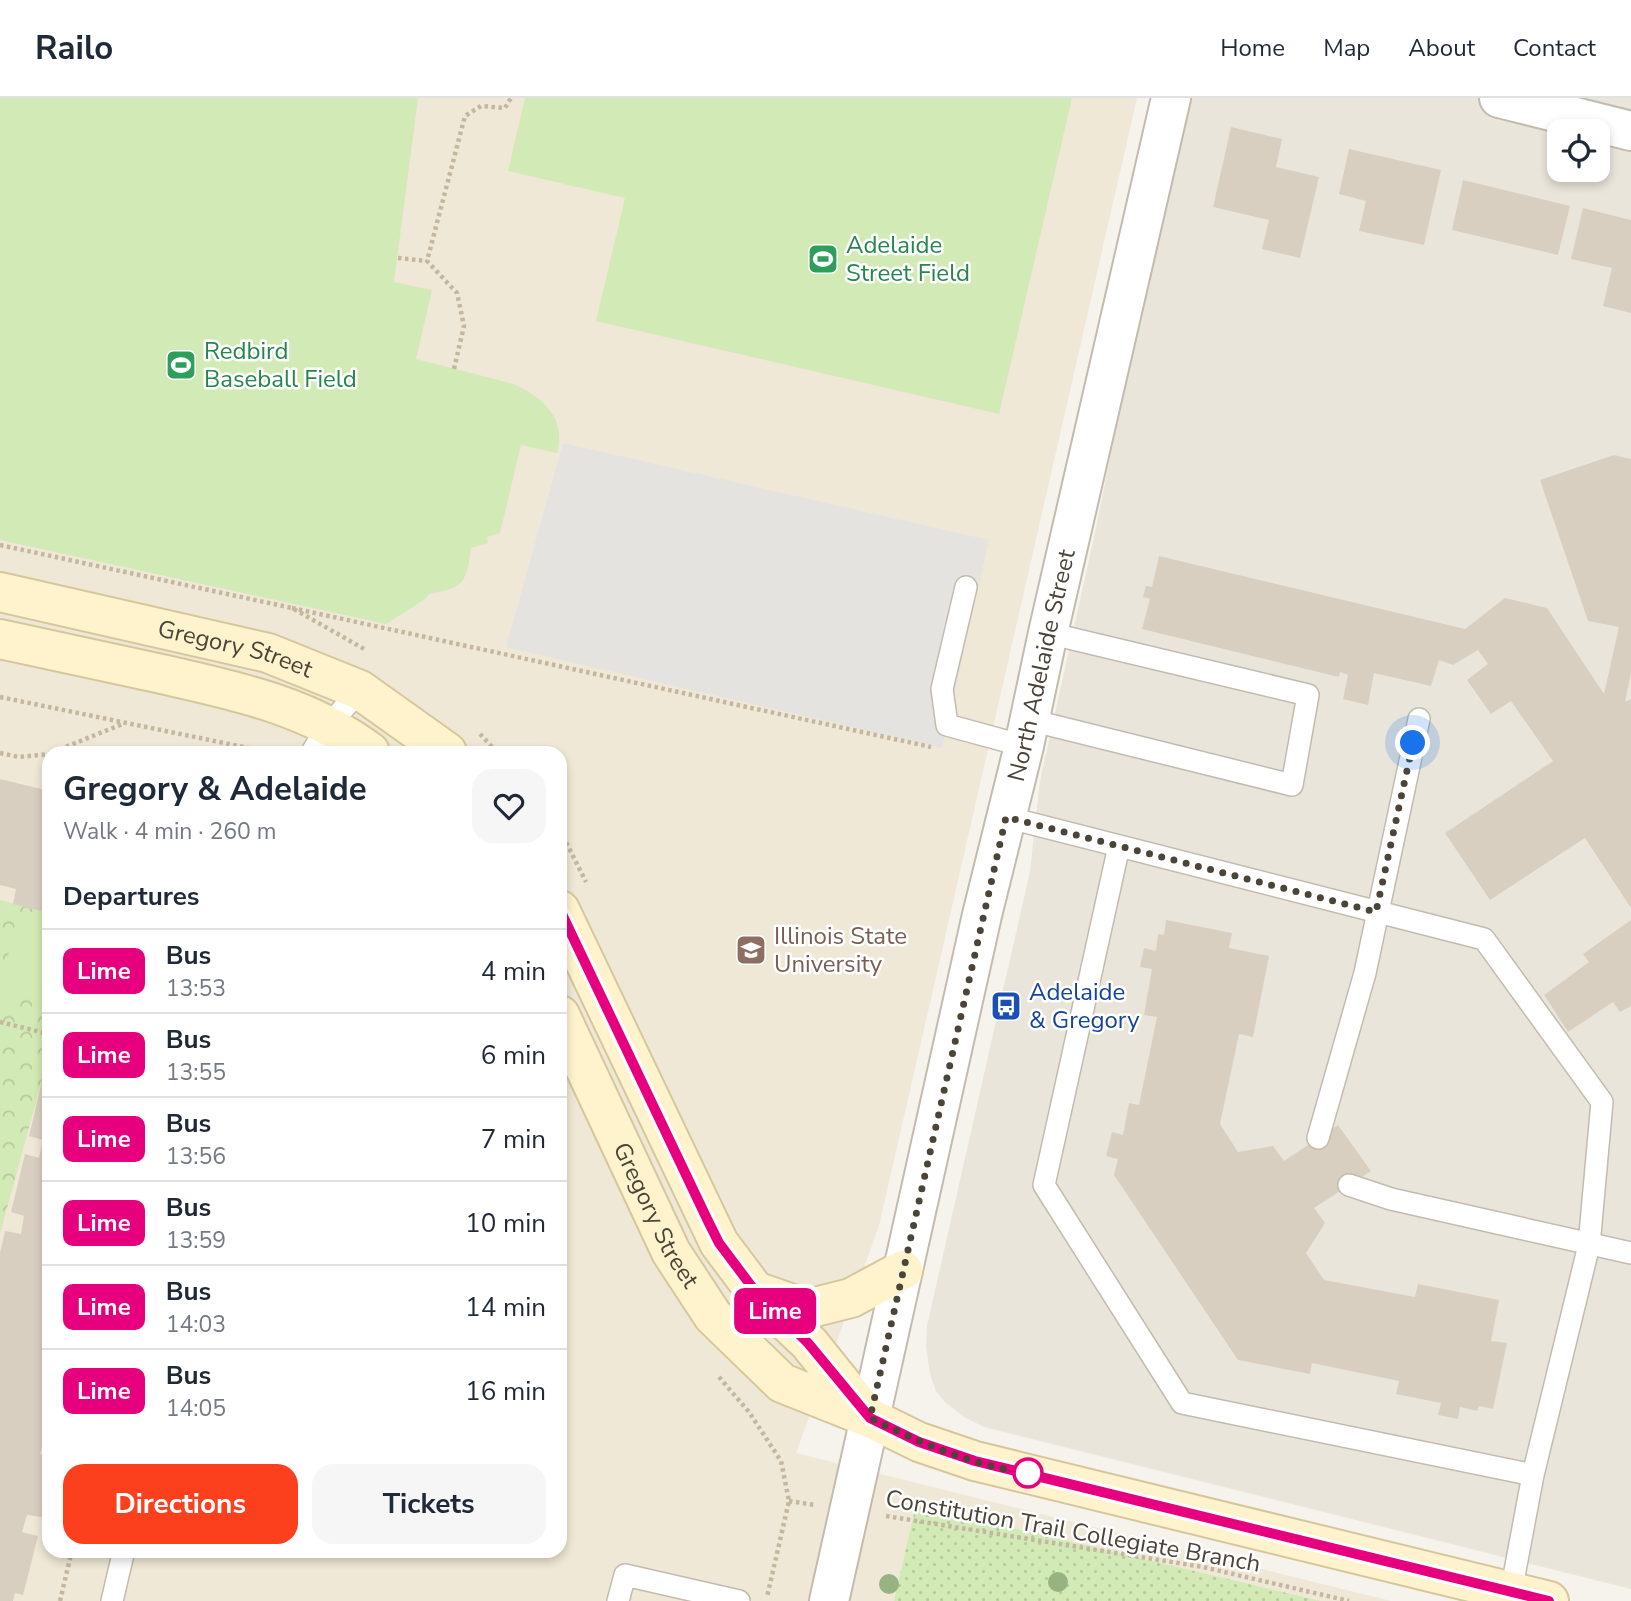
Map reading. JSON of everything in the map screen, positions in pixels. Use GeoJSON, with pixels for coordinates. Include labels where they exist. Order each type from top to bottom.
{"type":"FeatureCollection","features":[{"type":"Feature","properties":{"kind":"main road","name":"Gregory Street"},"geometry":{"type":"LineString","coordinates":[[0,592],[268,653],[360,690],[439,746]]}},
{"type":"Feature","properties":{"kind":"main road","name":"Gregory Street"},"geometry":{"type":"LineString","coordinates":[[0,639],[242,692],[292,709],[320,739],[348,736],[362,746]]}},
{"type":"Feature","properties":{"kind":"main road","name":"Gregory Street"},"geometry":{"type":"LineString","coordinates":[[567,926],[713,1232],[755,1291],[808,1343],[870,1418]]}},
{"type":"Feature","properties":{"kind":"main road","name":"Gregory Street"},"geometry":{"type":"LineString","coordinates":[[567,1030],[671,1252],[713,1316],[782,1383],[870,1418],[919,1442],[975,1461],[1549,1601]]}},
{"type":"Feature","properties":{"kind":"main road"},"geometry":{"type":"LineString","coordinates":[[755,1291],[807,1309],[851,1298],[903,1270]]}},
{"type":"Feature","properties":{"kind":"street","name":"North Adelaide Street"},"geometry":{"type":"LineString","coordinates":[[829,1601],[1171,98]]}},
{"type":"Feature","properties":{"kind":"street"},"geometry":{"type":"LineString","coordinates":[[1499,98],[1631,131]]}},
{"type":"Feature","properties":{"kind":"lane"},"geometry":{"type":"LineString","coordinates":[[966,587],[942,689],[947,725],[1027,733],[1292,785],[1308,695],[1048,633]]}},
{"type":"Feature","properties":{"kind":"lane"},"geometry":{"type":"LineString","coordinates":[[320,739],[360,690]]}},
{"type":"Feature","properties":{"kind":"lane"},"geometry":{"type":"LineString","coordinates":[[1318,1138],[1365,973],[1419,719]]}},
{"type":"Feature","properties":{"kind":"lane"},"geometry":{"type":"LineString","coordinates":[[1006,817],[1484,939],[1602,1102],[1589,1245],[1533,1475],[1511,1592]]}},
{"type":"Feature","properties":{"kind":"lane"},"geometry":{"type":"LineString","coordinates":[[1119,846],[1044,1185],[1182,1403],[1533,1475]]}},
{"type":"Feature","properties":{"kind":"lane"},"geometry":{"type":"LineString","coordinates":[[1349,1185],[1391,1199],[1631,1253]]}},
{"type":"Feature","properties":{"kind":"lane"},"geometry":{"type":"LineString","coordinates":[[112,1601],[122,1558]]}},
{"type":"Feature","properties":{"kind":"lane"},"geometry":{"type":"LineString","coordinates":[[618,1601],[625,1575],[738,1601]]}},
{"type":"Feature","properties":{"kind":"path"},"geometry":{"type":"LineString","coordinates":[[427,261],[465,116],[481,106],[505,108],[511,98]]}},
{"type":"Feature","properties":{"kind":"path"},"geometry":{"type":"LineString","coordinates":[[398,258],[427,261],[457,293],[464,326],[454,369]]}},
{"type":"Feature","properties":{"kind":"path"},"geometry":{"type":"LineString","coordinates":[[292,608],[936,749]]}},
{"type":"Feature","properties":{"kind":"path"},"geometry":{"type":"LineString","coordinates":[[0,697],[237,746]]}},
{"type":"Feature","properties":{"kind":"path"},"geometry":{"type":"LineString","coordinates":[[68,746],[126,723]]}},
{"type":"Feature","properties":{"kind":"path"},"geometry":{"type":"LineString","coordinates":[[0,753],[19,758],[42,754]]}},
{"type":"Feature","properties":{"kind":"path"},"geometry":{"type":"LineString","coordinates":[[0,1022],[42,1032]]}},
{"type":"Feature","properties":{"kind":"path"},"geometry":{"type":"LineString","coordinates":[[749,1412],[780,1461],[789,1501],[766,1601]]}},
{"type":"Feature","properties":{"kind":"path","name":"Constitution Trail Collegiate Branch"},"geometry":{"type":"LineString","coordinates":[[789,1501],[1203,1567],[1349,1601]]}},
{"type":"Feature","properties":{"kind":"path"},"geometry":{"type":"LineString","coordinates":[[60,1601],[70,1558]]}},
{"type":"Feature","properties":{"kind":"shaded area","name":"Illinois State University"},"geometry":{"type":"Polygon","coordinates":[[[0,98],[1137,98],[879,1226],[796,1453],[1391,1601],[0,1601],[0,98]]]}},
{"type":"Feature","properties":{"kind":"shaded area"},"geometry":{"type":"Polygon","coordinates":[[[1189,98],[1631,98],[1631,1589],[984,1427],[964,1417],[936,1391],[926,1347],[927,1326],[1030,871],[1040,781],[1096,528],[1142,299],[1189,98]]]}},
{"type":"Feature","properties":{"kind":"shaded area"},"geometry":{"type":"Polygon","coordinates":[[[563,443],[989,540],[942,748],[506,647],[563,443]]]}},
{"type":"Feature","properties":{"kind":"green space","name":"Redbird Baseball Field"},"geometry":{"type":"Polygon","coordinates":[[[0,98],[418,98],[394,282],[432,290],[416,359],[514,384],[543,403],[559,429],[557,453],[521,445],[500,533],[487,537],[488,543],[471,548],[465,577],[461,582],[450,589],[429,594],[386,624],[0,540],[0,98]]]}},
{"type":"Feature","properties":{"kind":"green space","name":"Adelaide Street Field"},"geometry":{"type":"Polygon","coordinates":[[[525,98],[1072,98],[999,414],[596,321],[625,198],[508,171],[525,98]]]}},
{"type":"Feature","properties":{"kind":"green space"},"geometry":{"type":"Polygon","coordinates":[[[0,900],[42,911],[42,1080],[0,1234],[0,900]]]}},
{"type":"Feature","properties":{"kind":"green space"},"geometry":{"type":"Polygon","coordinates":[[[17,914],[42,919],[42,1002],[0,993],[17,914]]]}},
{"type":"Feature","properties":{"kind":"green space"},"geometry":{"type":"Polygon","coordinates":[[[916,1505],[1320,1601],[894,1601],[916,1505]]]}},
{"type":"Feature","properties":{"kind":"building"},"geometry":{"type":"Polygon","coordinates":[[[1231,127],[1282,139],[1276,167],[1319,177],[1300,258],[1262,249],[1269,220],[1213,207],[1231,127]]]}},
{"type":"Feature","properties":{"kind":"building"},"geometry":{"type":"Polygon","coordinates":[[[1349,149],[1441,170],[1424,245],[1359,231],[1366,201],[1339,194],[1349,149]]]}},
{"type":"Feature","properties":{"kind":"building"},"geometry":{"type":"Polygon","coordinates":[[[1463,180],[1570,206],[1558,255],[1452,230],[1463,180]]]}},
{"type":"Feature","properties":{"kind":"building"},"geometry":{"type":"Polygon","coordinates":[[[1583,208],[1631,220],[1631,313],[1603,306],[1612,268],[1571,259],[1583,208]]]}},
{"type":"Feature","properties":{"kind":"building"},"geometry":{"type":"Polygon","coordinates":[[[1614,455],[1631,459],[1631,673],[1625,702],[1631,699],[1631,908],[1585,838],[1490,900],[1445,833],[1553,761],[1511,701],[1491,714],[1467,680],[1488,664],[1478,650],[1453,665],[1439,660],[1431,686],[1374,673],[1368,705],[1343,699],[1348,675],[1340,672],[1339,677],[1142,629],[1150,599],[1143,597],[1146,586],[1152,587],[1159,556],[1465,629],[1505,598],[1547,608],[1604,694],[1619,627],[1588,621],[1540,480],[1614,455]]]}},
{"type":"Feature","properties":{"kind":"building"},"geometry":{"type":"Polygon","coordinates":[[[0,779],[42,789],[42,911],[13,904],[16,889],[0,885],[0,779]]]}},
{"type":"Feature","properties":{"kind":"building"},"geometry":{"type":"Polygon","coordinates":[[[1166,920],[1232,933],[1229,948],[1269,956],[1253,1037],[1239,1034],[1220,1124],[1238,1152],[1273,1146],[1284,1161],[1338,1125],[1371,1171],[1314,1208],[1325,1223],[1306,1253],[1324,1280],[1415,1297],[1418,1284],[1499,1300],[1491,1341],[1507,1343],[1493,1409],[1479,1406],[1477,1411],[1460,1407],[1458,1419],[1438,1415],[1441,1403],[1396,1394],[1399,1381],[1312,1363],[1310,1374],[1238,1360],[1114,1175],[1118,1159],[1106,1156],[1112,1132],[1123,1135],[1129,1103],[1139,1105],[1157,1017],[1144,1015],[1152,969],[1140,967],[1144,948],[1156,951],[1158,934],[1164,935],[1166,920]]]}},
{"type":"Feature","properties":{"kind":"building"},"geometry":{"type":"Polygon","coordinates":[[[1631,920],[1631,1006],[1620,1012],[1613,1002],[1568,1032],[1544,995],[1589,962],[1583,954],[1631,920]]]}},
{"type":"Feature","properties":{"kind":"building"},"geometry":{"type":"Polygon","coordinates":[[[42,1081],[42,1140],[29,1136],[42,1081]]]}},
{"type":"Feature","properties":{"kind":"building"},"geometry":{"type":"Polygon","coordinates":[[[42,1144],[42,1517],[27,1515],[22,1532],[38,1536],[23,1595],[15,1593],[13,1601],[0,1601],[0,1253],[5,1231],[21,1234],[24,1216],[11,1212],[25,1154],[39,1158],[42,1144]]]}},
{"type":"Feature","properties":{"kind":"bus line","name":"Lime"},"geometry":{"type":"LineString","coordinates":[[567,925],[719,1243],[758,1295],[808,1343],[870,1418],[919,1442],[975,1461],[1549,1601]]}},
{"type":"Feature","properties":{"kind":"place","name":"Adelaide Street Field"},"geometry":{"type":"Point","coordinates":[823,259]}},
{"type":"Feature","properties":{"kind":"place","name":"Redbird Baseball Field"},"geometry":{"type":"Point","coordinates":[181,365]}},
{"type":"Feature","properties":{"kind":"place","name":"Illinois State University"},"geometry":{"type":"Point","coordinates":[751,950]}},
{"type":"Feature","properties":{"kind":"place","name":"Adelaide & Gregory"},"geometry":{"type":"Point","coordinates":[1006,1006]}},
{"type":"Feature","properties":{"kind":"route"},"geometry":{"type":"LineString","coordinates":[[1028,1473],[975,1461],[919,1442],[870,1418],[1006,817],[1376,912],[1413,743]]}}]}
